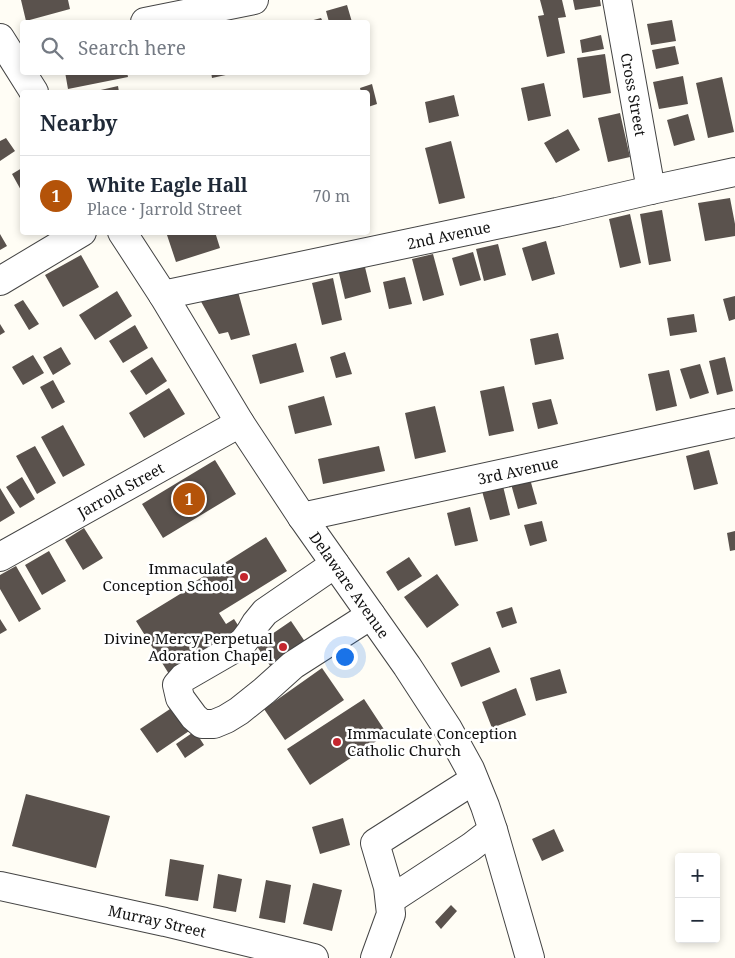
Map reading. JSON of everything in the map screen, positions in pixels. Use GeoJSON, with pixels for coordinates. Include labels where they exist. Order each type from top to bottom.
{"type":"FeatureCollection","features":[{"type":"Feature","properties":{"kind":"street"},"geometry":{"type":"LineString","coordinates":[[155,20],[254,0]]}},
{"type":"Feature","properties":{"kind":"street","name":"Cross Street"},"geometry":{"type":"LineString","coordinates":[[617,0],[651,190]]}},
{"type":"Feature","properties":{"kind":"street"},"geometry":{"type":"LineString","coordinates":[[10,46],[20,65]]}},
{"type":"Feature","properties":{"kind":"street"},"geometry":{"type":"LineString","coordinates":[[25,75],[33,90]]}},
{"type":"Feature","properties":{"kind":"street","name":"2nd Avenue"},"geometry":{"type":"LineString","coordinates":[[163,295],[557,212],[735,172]]}},
{"type":"Feature","properties":{"kind":"street"},"geometry":{"type":"LineString","coordinates":[[0,281],[77,235]]}},
{"type":"Feature","properties":{"kind":"street","name":"Delaware Avenue"},"geometry":{"type":"LineString","coordinates":[[124,235],[163,295],[240,422],[302,517],[448,729],[470,769],[485,806],[530,958]]}},
{"type":"Feature","properties":{"kind":"street","name":"Jarrold Street"},"geometry":{"type":"LineString","coordinates":[[0,557],[240,422]]}},
{"type":"Feature","properties":{"kind":"street","name":"3rd Avenue"},"geometry":{"type":"LineString","coordinates":[[302,517],[735,423]]}},
{"type":"Feature","properties":{"kind":"street"},"geometry":{"type":"LineString","coordinates":[[335,564],[265,612],[244,641],[235,648],[182,678],[178,685],[180,698],[194,717],[202,724],[214,724],[226,720],[264,691],[293,664],[371,615]]}},
{"type":"Feature","properties":{"kind":"street"},"geometry":{"type":"LineString","coordinates":[[375,958],[391,914],[388,887],[375,843],[474,780]]}},
{"type":"Feature","properties":{"kind":"street"},"geometry":{"type":"LineString","coordinates":[[390,900],[471,847],[493,830]]}},
{"type":"Feature","properties":{"kind":"street","name":"Murray Street"},"geometry":{"type":"LineString","coordinates":[[0,886],[165,922],[314,958]]}},
{"type":"Feature","properties":{"kind":"building"},"geometry":{"type":"Polygon","coordinates":[[[21,0],[68,0],[70,9],[26,20],[21,0]]]}},
{"type":"Feature","properties":{"kind":"building"},"geometry":{"type":"Polygon","coordinates":[[[540,0],[562,0],[566,17],[558,18],[565,53],[547,57],[538,16],[544,15],[540,0]]]}},
{"type":"Feature","properties":{"kind":"building"},"geometry":{"type":"Polygon","coordinates":[[[573,0],[600,0],[601,6],[575,10],[573,0]]]}},
{"type":"Feature","properties":{"kind":"building"},"geometry":{"type":"Polygon","coordinates":[[[347,5],[351,20],[328,20],[326,11],[347,5]]]}},
{"type":"Feature","properties":{"kind":"building"},"geometry":{"type":"Polygon","coordinates":[[[672,20],[676,41],[651,45],[647,24],[672,20]]]}},
{"type":"Feature","properties":{"kind":"building"},"geometry":{"type":"Polygon","coordinates":[[[601,35],[604,49],[582,53],[580,40],[601,35]]]}},
{"type":"Feature","properties":{"kind":"building"},"geometry":{"type":"Polygon","coordinates":[[[675,46],[679,64],[656,69],[652,50],[675,46]]]}},
{"type":"Feature","properties":{"kind":"building"},"geometry":{"type":"Polygon","coordinates":[[[605,54],[611,93],[583,98],[577,58],[605,54]]]}},
{"type":"Feature","properties":{"kind":"building"},"geometry":{"type":"Polygon","coordinates":[[[66,75],[128,75],[128,77],[68,89],[66,75]]]}},
{"type":"Feature","properties":{"kind":"building"},"geometry":{"type":"Polygon","coordinates":[[[212,75],[226,75],[212,78],[212,75]]]}},
{"type":"Feature","properties":{"kind":"building"},"geometry":{"type":"Polygon","coordinates":[[[683,76],[688,104],[659,109],[653,82],[683,76]]]}},
{"type":"Feature","properties":{"kind":"building"},"geometry":{"type":"Polygon","coordinates":[[[722,77],[734,132],[708,138],[696,83],[722,77]]]}},
{"type":"Feature","properties":{"kind":"building"},"geometry":{"type":"Polygon","coordinates":[[[544,83],[551,116],[528,121],[521,88],[544,83]]]}},
{"type":"Feature","properties":{"kind":"building"},"geometry":{"type":"Polygon","coordinates":[[[372,84],[377,104],[370,106],[370,90],[360,90],[360,88],[372,84]]]}},
{"type":"Feature","properties":{"kind":"building"},"geometry":{"type":"Polygon","coordinates":[[[118,86],[119,90],[101,90],[118,86]]]}},
{"type":"Feature","properties":{"kind":"building"},"geometry":{"type":"Polygon","coordinates":[[[454,95],[459,116],[429,123],[425,102],[454,95]]]}},
{"type":"Feature","properties":{"kind":"building"},"geometry":{"type":"Polygon","coordinates":[[[620,113],[630,157],[608,162],[598,118],[620,113]]]}},
{"type":"Feature","properties":{"kind":"building"},"geometry":{"type":"Polygon","coordinates":[[[688,114],[695,140],[674,146],[667,120],[688,114]]]}},
{"type":"Feature","properties":{"kind":"building"},"geometry":{"type":"Polygon","coordinates":[[[568,129],[580,150],[556,163],[544,143],[568,129]]]}},
{"type":"Feature","properties":{"kind":"building"},"geometry":{"type":"Polygon","coordinates":[[[6,138],[15,151],[0,161],[0,141],[6,138]]]}},
{"type":"Feature","properties":{"kind":"building"},"geometry":{"type":"Polygon","coordinates":[[[451,141],[465,198],[439,204],[425,148],[451,141]]]}},
{"type":"Feature","properties":{"kind":"building"},"geometry":{"type":"Polygon","coordinates":[[[20,169],[20,188],[12,174],[20,169]]]}},
{"type":"Feature","properties":{"kind":"building"},"geometry":{"type":"Polygon","coordinates":[[[730,198],[735,224],[735,236],[705,241],[698,203],[730,198]]]}},
{"type":"Feature","properties":{"kind":"building"},"geometry":{"type":"Polygon","coordinates":[[[662,210],[671,261],[649,265],[640,214],[662,210]]]}},
{"type":"Feature","properties":{"kind":"building"},"geometry":{"type":"Polygon","coordinates":[[[630,214],[641,263],[620,268],[609,219],[630,214]]]}},
{"type":"Feature","properties":{"kind":"building"},"geometry":{"type":"Polygon","coordinates":[[[0,234],[7,246],[0,250],[0,234]]]}},
{"type":"Feature","properties":{"kind":"building"},"geometry":{"type":"Polygon","coordinates":[[[167,235],[216,235],[220,248],[176,262],[167,235]]]}},
{"type":"Feature","properties":{"kind":"building"},"geometry":{"type":"Polygon","coordinates":[[[546,241],[555,274],[532,281],[522,248],[546,241]]]}},
{"type":"Feature","properties":{"kind":"building"},"geometry":{"type":"Polygon","coordinates":[[[498,244],[506,275],[484,281],[476,249],[498,244]]]}},
{"type":"Feature","properties":{"kind":"building"},"geometry":{"type":"Polygon","coordinates":[[[473,252],[481,280],[460,286],[452,258],[473,252]]]}},
{"type":"Feature","properties":{"kind":"building"},"geometry":{"type":"Polygon","coordinates":[[[433,254],[444,295],[423,301],[412,259],[433,254]]]}},
{"type":"Feature","properties":{"kind":"building"},"geometry":{"type":"Polygon","coordinates":[[[81,255],[99,287],[63,307],[45,275],[81,255]]]}},
{"type":"Feature","properties":{"kind":"building"},"geometry":{"type":"Polygon","coordinates":[[[364,263],[371,292],[345,299],[338,269],[364,263]]]}},
{"type":"Feature","properties":{"kind":"building"},"geometry":{"type":"Polygon","coordinates":[[[405,277],[412,304],[389,309],[383,282],[405,277]]]}},
{"type":"Feature","properties":{"kind":"building"},"geometry":{"type":"Polygon","coordinates":[[[333,278],[342,320],[322,325],[312,283],[333,278]]]}},
{"type":"Feature","properties":{"kind":"building"},"geometry":{"type":"Polygon","coordinates":[[[237,288],[250,335],[231,340],[228,332],[219,334],[199,298],[237,288]]]}},
{"type":"Feature","properties":{"kind":"building"},"geometry":{"type":"Polygon","coordinates":[[[117,291],[132,316],[95,340],[79,315],[117,291]]]}},
{"type":"Feature","properties":{"kind":"building"},"geometry":{"type":"Polygon","coordinates":[[[735,296],[735,319],[729,321],[723,299],[735,296]]]}},
{"type":"Feature","properties":{"kind":"building"},"geometry":{"type":"Polygon","coordinates":[[[23,300],[39,324],[29,330],[14,305],[23,300]]]}},
{"type":"Feature","properties":{"kind":"building"},"geometry":{"type":"Polygon","coordinates":[[[694,314],[697,332],[670,336],[667,318],[694,314]]]}},
{"type":"Feature","properties":{"kind":"building"},"geometry":{"type":"Polygon","coordinates":[[[0,324],[5,332],[0,335],[0,324]]]}},
{"type":"Feature","properties":{"kind":"building"},"geometry":{"type":"Polygon","coordinates":[[[135,325],[148,348],[123,363],[109,341],[135,325]]]}},
{"type":"Feature","properties":{"kind":"building"},"geometry":{"type":"Polygon","coordinates":[[[558,333],[564,359],[535,365],[530,339],[558,333]]]}},
{"type":"Feature","properties":{"kind":"building"},"geometry":{"type":"Polygon","coordinates":[[[296,343],[304,372],[260,384],[252,355],[296,343]]]}},
{"type":"Feature","properties":{"kind":"building"},"geometry":{"type":"Polygon","coordinates":[[[61,347],[71,364],[53,375],[43,357],[61,347]]]}},
{"type":"Feature","properties":{"kind":"building"},"geometry":{"type":"Polygon","coordinates":[[[345,352],[352,374],[336,378],[330,357],[345,352]]]}},
{"type":"Feature","properties":{"kind":"building"},"geometry":{"type":"Polygon","coordinates":[[[33,355],[44,373],[23,385],[12,367],[33,355]]]}},
{"type":"Feature","properties":{"kind":"building"},"geometry":{"type":"Polygon","coordinates":[[[152,357],[167,381],[146,395],[130,371],[152,357]]]}},
{"type":"Feature","properties":{"kind":"building"},"geometry":{"type":"Polygon","coordinates":[[[725,357],[733,391],[717,395],[709,361],[725,357]]]}},
{"type":"Feature","properties":{"kind":"building"},"geometry":{"type":"Polygon","coordinates":[[[700,364],[709,393],[690,399],[680,369],[700,364]]]}},
{"type":"Feature","properties":{"kind":"building"},"geometry":{"type":"Polygon","coordinates":[[[669,370],[677,406],[656,411],[648,374],[669,370]]]}},
{"type":"Feature","properties":{"kind":"building"},"geometry":{"type":"Polygon","coordinates":[[[53,380],[65,402],[52,409],[40,387],[53,380]]]}},
{"type":"Feature","properties":{"kind":"building"},"geometry":{"type":"Polygon","coordinates":[[[504,386],[514,431],[489,436],[480,391],[504,386]]]}},
{"type":"Feature","properties":{"kind":"building"},"geometry":{"type":"Polygon","coordinates":[[[169,388],[185,414],[144,438],[129,413],[169,388]]]}},
{"type":"Feature","properties":{"kind":"building"},"geometry":{"type":"Polygon","coordinates":[[[324,396],[332,425],[295,434],[288,406],[324,396]]]}},
{"type":"Feature","properties":{"kind":"building"},"geometry":{"type":"Polygon","coordinates":[[[551,399],[558,424],[538,429],[532,403],[551,399]]]}},
{"type":"Feature","properties":{"kind":"building"},"geometry":{"type":"Polygon","coordinates":[[[435,406],[446,452],[415,459],[405,413],[435,406]]]}},
{"type":"Feature","properties":{"kind":"building"},"geometry":{"type":"Polygon","coordinates":[[[63,425],[85,465],[63,477],[41,437],[63,425]]]}},
{"type":"Feature","properties":{"kind":"building"},"geometry":{"type":"Polygon","coordinates":[[[35,446],[56,483],[37,494],[16,456],[35,446]]]}},
{"type":"Feature","properties":{"kind":"building"},"geometry":{"type":"Polygon","coordinates":[[[379,446],[385,471],[323,484],[318,459],[379,446]]]}},
{"type":"Feature","properties":{"kind":"building"},"geometry":{"type":"Polygon","coordinates":[[[709,450],[718,484],[694,490],[686,456],[709,450]]]}},
{"type":"Feature","properties":{"kind":"building"},"geometry":{"type":"Polygon","coordinates":[[[215,460],[236,494],[163,538],[142,504],[215,460]]]}},
{"type":"Feature","properties":{"kind":"building"},"geometry":{"type":"Polygon","coordinates":[[[22,477],[35,499],[20,508],[6,487],[22,477]]]}},
{"type":"Feature","properties":{"kind":"building"},"geometry":{"type":"Polygon","coordinates":[[[530,479],[537,504],[518,509],[511,484],[530,479]]]}},
{"type":"Feature","properties":{"kind":"building"},"geometry":{"type":"Polygon","coordinates":[[[503,486],[510,515],[490,520],[482,491],[503,486]]]}},
{"type":"Feature","properties":{"kind":"building"},"geometry":{"type":"Polygon","coordinates":[[[0,488],[15,513],[0,522],[0,488]]]}},
{"type":"Feature","properties":{"kind":"building"},"geometry":{"type":"Polygon","coordinates":[[[470,507],[478,541],[455,546],[447,513],[470,507]]]}},
{"type":"Feature","properties":{"kind":"building"},"geometry":{"type":"Polygon","coordinates":[[[542,521],[547,541],[530,546],[524,525],[542,521]]]}},
{"type":"Feature","properties":{"kind":"building"},"geometry":{"type":"Polygon","coordinates":[[[84,528],[103,558],[83,570],[65,540],[84,528]]]}},
{"type":"Feature","properties":{"kind":"building"},"geometry":{"type":"Polygon","coordinates":[[[735,531],[735,550],[730,551],[727,533],[735,531]]]}},
{"type":"Feature","properties":{"kind":"building"},"geometry":{"type":"Polygon","coordinates":[[[266,537],[287,571],[219,613],[226,624],[234,619],[245,636],[169,674],[136,621],[198,583],[196,581],[266,537]]]}},
{"type":"Feature","properties":{"kind":"building"},"geometry":{"type":"Polygon","coordinates":[[[49,551],[66,581],[42,595],[25,565],[49,551]]]}},
{"type":"Feature","properties":{"kind":"building"},"geometry":{"type":"Polygon","coordinates":[[[409,557],[422,576],[398,591],[386,572],[409,557]]]}},
{"type":"Feature","properties":{"kind":"building"},"geometry":{"type":"Polygon","coordinates":[[[16,566],[41,609],[19,622],[0,589],[0,575],[16,566]]]}},
{"type":"Feature","properties":{"kind":"building"},"geometry":{"type":"Polygon","coordinates":[[[437,574],[459,605],[427,628],[404,597],[437,574]]]}},
{"type":"Feature","properties":{"kind":"building"},"geometry":{"type":"Polygon","coordinates":[[[512,607],[517,623],[502,628],[496,612],[512,607]]]}},
{"type":"Feature","properties":{"kind":"building"},"geometry":{"type":"Polygon","coordinates":[[[0,619],[7,630],[0,634],[0,619]]]}},
{"type":"Feature","properties":{"kind":"building","name":"Divine Mercy Perpetual Adoration Chapel"},"geometry":{"type":"Polygon","coordinates":[[[291,621],[310,649],[275,673],[256,645],[291,621]]]}},
{"type":"Feature","properties":{"kind":"building"},"geometry":{"type":"Polygon","coordinates":[[[490,647],[500,672],[461,687],[451,663],[490,647]]]}},
{"type":"Feature","properties":{"kind":"building"},"geometry":{"type":"Polygon","coordinates":[[[322,668],[344,700],[285,740],[264,709],[322,668]]]}},
{"type":"Feature","properties":{"kind":"building"},"geometry":{"type":"Polygon","coordinates":[[[560,669],[567,693],[536,701],[530,678],[560,669]]]}},
{"type":"Feature","properties":{"kind":"building"},"geometry":{"type":"Polygon","coordinates":[[[516,688],[526,715],[492,728],[482,702],[516,688]]]}},
{"type":"Feature","properties":{"kind":"building","name":"Immaculate Conception Catholic Church"},"geometry":{"type":"Polygon","coordinates":[[[364,699],[387,734],[310,785],[287,749],[364,699]]]}},
{"type":"Feature","properties":{"kind":"building"},"geometry":{"type":"Polygon","coordinates":[[[176,705],[192,729],[157,753],[140,729],[176,705]]]}},
{"type":"Feature","properties":{"kind":"building"},"geometry":{"type":"Polygon","coordinates":[[[195,731],[204,745],[185,758],[176,744],[195,731]]]}},
{"type":"Feature","properties":{"kind":"building"},"geometry":{"type":"Polygon","coordinates":[[[26,794],[110,816],[96,868],[12,846],[26,794]]]}},
{"type":"Feature","properties":{"kind":"building"},"geometry":{"type":"Polygon","coordinates":[[[343,818],[350,845],[320,854],[312,827],[343,818]]]}},
{"type":"Feature","properties":{"kind":"building"},"geometry":{"type":"Polygon","coordinates":[[[554,829],[564,851],[542,861],[532,839],[554,829]]]}},
{"type":"Feature","properties":{"kind":"building"},"geometry":{"type":"Polygon","coordinates":[[[170,859],[204,865],[198,901],[165,896],[170,859]]]}},
{"type":"Feature","properties":{"kind":"building"},"geometry":{"type":"Polygon","coordinates":[[[218,874],[242,879],[236,912],[213,908],[218,874]]]}},
{"type":"Feature","properties":{"kind":"building"},"geometry":{"type":"Polygon","coordinates":[[[266,880],[291,885],[285,923],[259,918],[266,880]]]}},
{"type":"Feature","properties":{"kind":"building"},"geometry":{"type":"Polygon","coordinates":[[[313,883],[342,890],[332,931],[303,924],[313,883]]]}},
{"type":"Feature","properties":{"kind":"building"},"geometry":{"type":"Polygon","coordinates":[[[451,905],[457,911],[441,929],[435,922],[451,905]]]}},
{"type":"Feature","properties":{"kind":"place","name":"White Eagle Hall"},"geometry":{"type":"Point","coordinates":[189,499]}},
{"type":"Feature","properties":{"kind":"place","name":"Immaculate Conception School"},"geometry":{"type":"Point","coordinates":[244,577]}},
{"type":"Feature","properties":{"kind":"place","name":"Divine Mercy Perpetual Adoration Chapel"},"geometry":{"type":"Point","coordinates":[283,647]}},
{"type":"Feature","properties":{"kind":"place","name":"Immaculate Conception Catholic Church"},"geometry":{"type":"Point","coordinates":[337,742]}}]}
